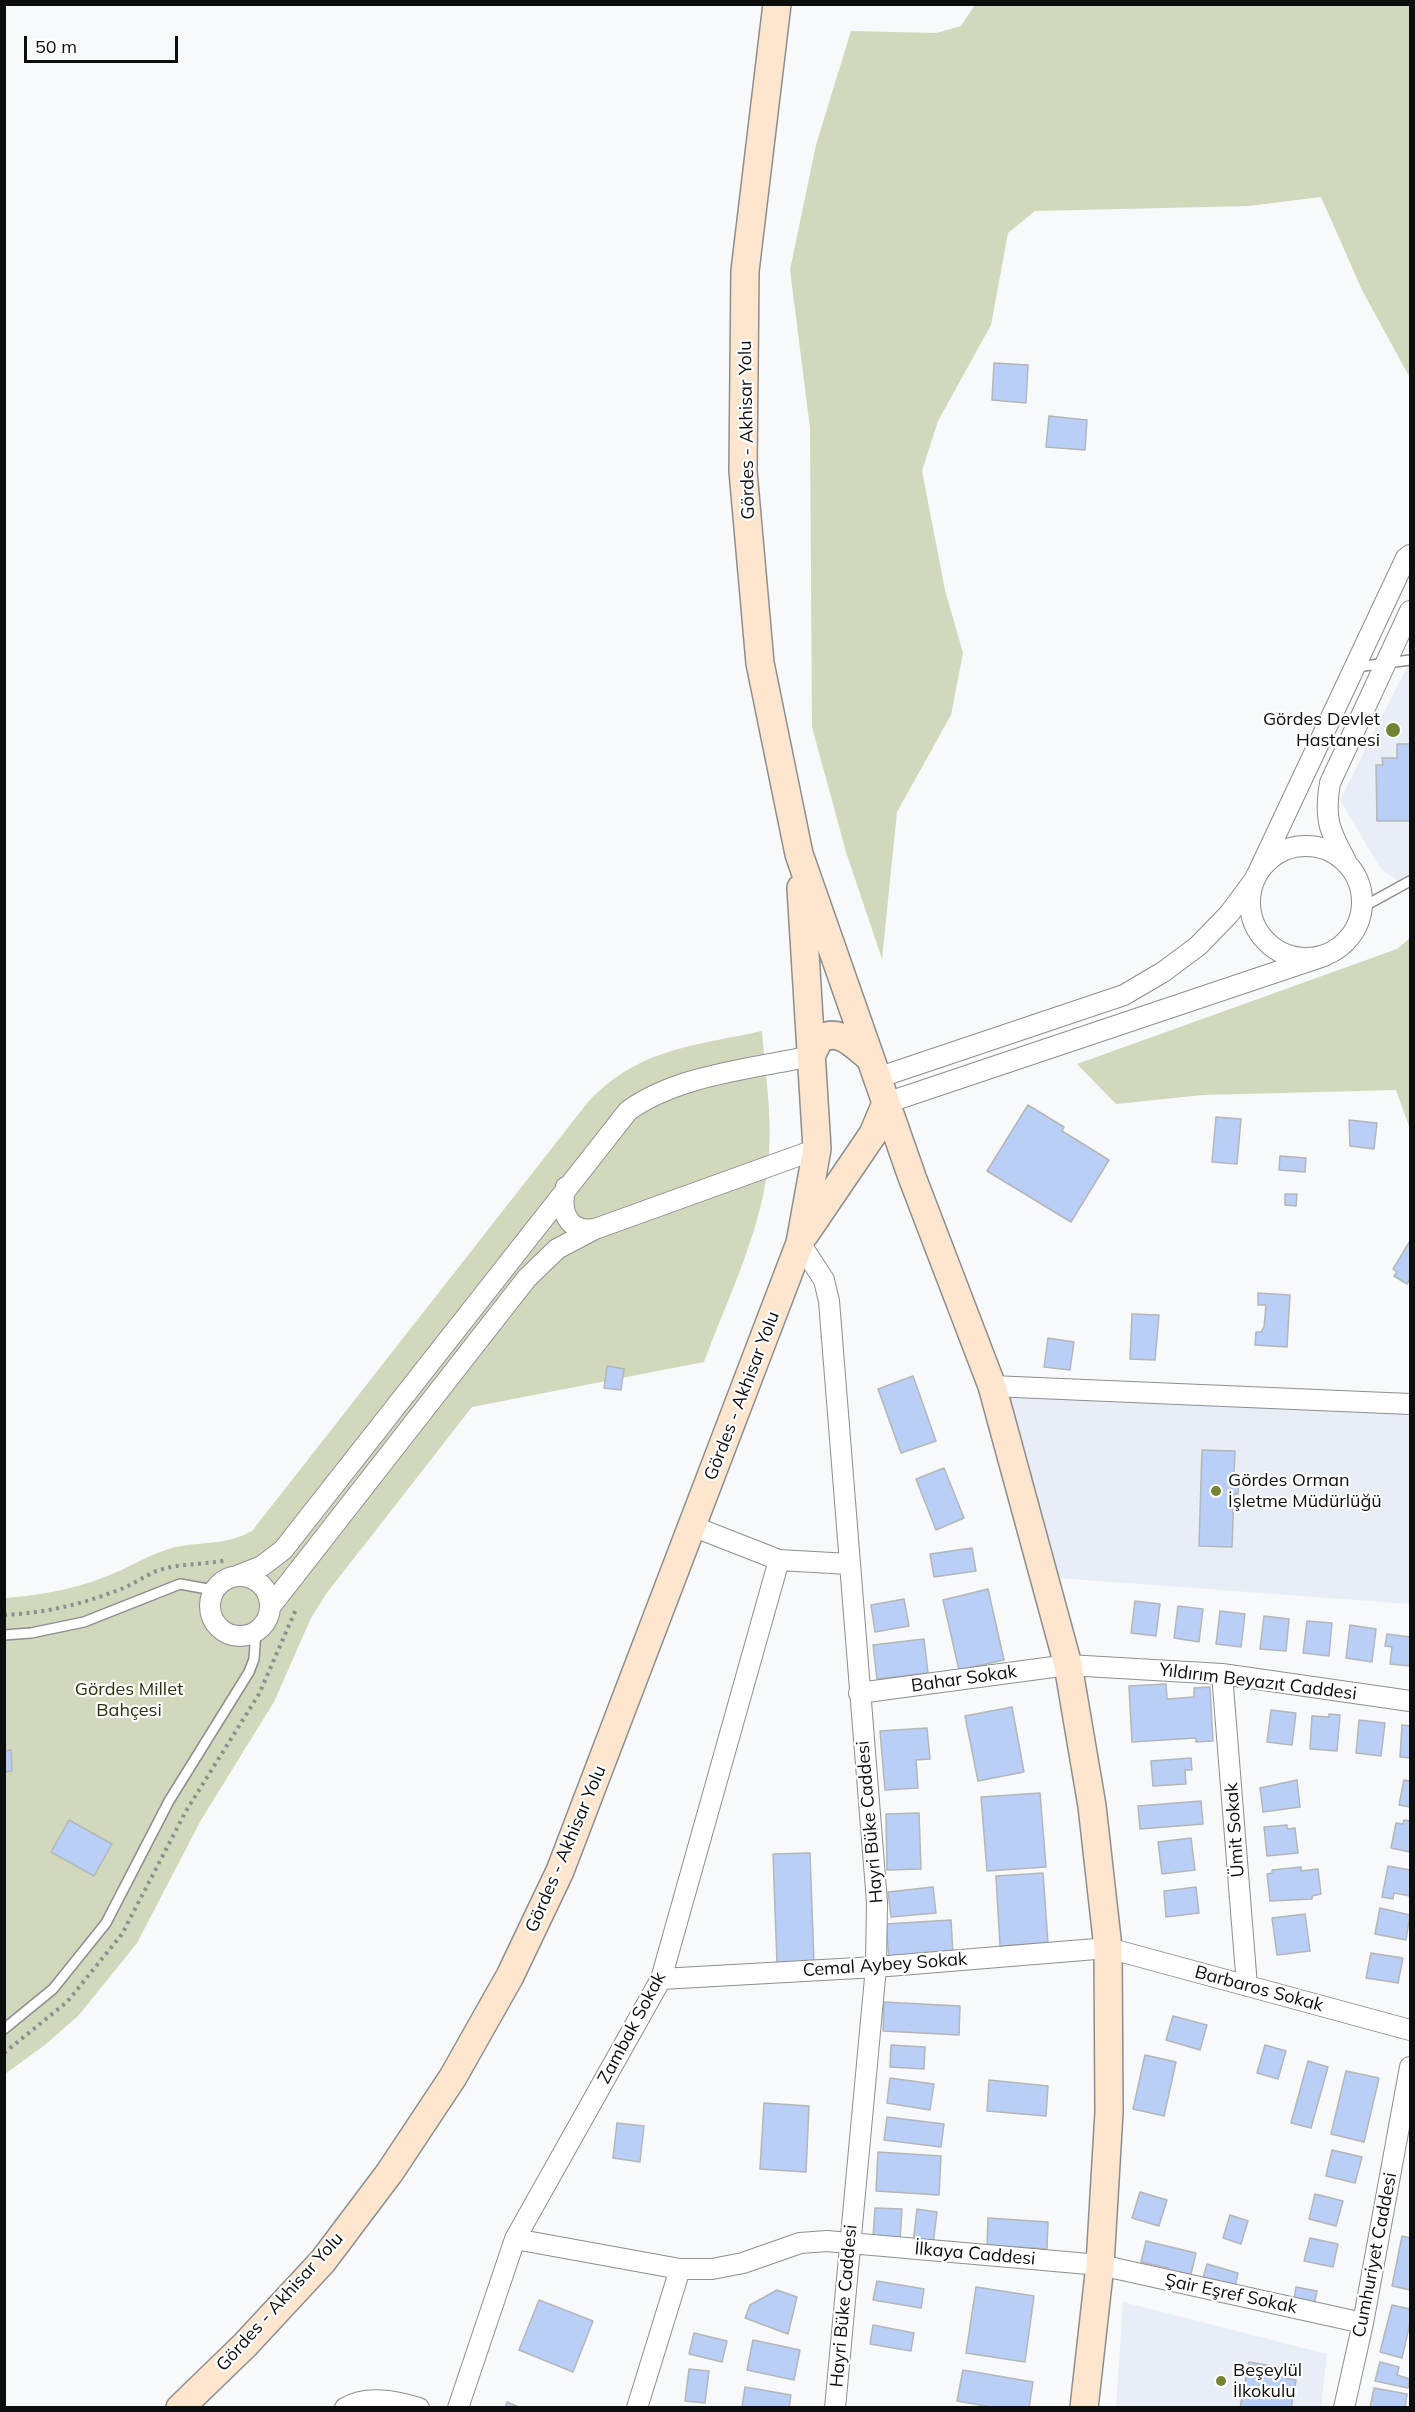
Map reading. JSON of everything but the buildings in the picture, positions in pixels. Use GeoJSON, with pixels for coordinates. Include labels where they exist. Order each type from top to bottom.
{"type":"FeatureCollection","features":[{"type":"Feature","properties":{"kind":"main road","name":"Gördes - Akhisar Yolu"},"geometry":{"type":"LineString","coordinates":[[777,4],[745,271],[744,471],[760,663],[799,854],[912,1177],[992,1386],[1068,1665],[1092,1806],[1108,1947],[1109,2112],[1100,2265],[1084,2408]]}},
{"type":"Feature","properties":{"kind":"main road","name":"Gördes - Akhisar Yolu"},"geometry":{"type":"LineString","coordinates":[[180,2408],[245,2345],[323,2261],[390,2172],[453,2077],[510,1976],[560,1871],[800,1243],[817,1149],[799,854]]}},
{"type":"Feature","properties":{"kind":"main road"},"geometry":{"type":"LineString","coordinates":[[811,1056],[819,1040],[833,1034],[843,1037],[874,1068]]}},
{"type":"Feature","properties":{"kind":"main road","name":"Gördes - Akhisar Yolu"},"geometry":{"type":"LineString","coordinates":[[800,1243],[873,1134],[886,1103]]}},
{"type":"Feature","properties":{"kind":"main road"},"geometry":{"type":"LineString","coordinates":[[817,1149],[823,1162],[834,1169],[846,1166],[871,1151],[887,1151],[901,1161],[912,1177]]}},
{"type":"Feature","properties":{"kind":"street"},"geometry":{"type":"LineString","coordinates":[[1324,956],[1306,958],[1288,956],[1272,947],[1259,934],[1251,916],[1250,897],[1254,879],[1406,558],[1410,555]]}},
{"type":"Feature","properties":{"kind":"street"},"geometry":{"type":"LineString","coordinates":[[886,1103],[1324,956],[1340,947],[1352,934],[1361,908],[1358,882],[1333,837],[1325,810],[1330,783],[1410,611]]}},
{"type":"Feature","properties":{"kind":"street"},"geometry":{"type":"LineString","coordinates":[[874,1068],[1124,995],[1163,972],[1198,946],[1228,914],[1265,863],[1280,852],[1298,846],[1317,847],[1335,854],[1349,866]]}},
{"type":"Feature","properties":{"kind":"street"},"geometry":{"type":"LineString","coordinates":[[811,1056],[679,1085],[644,1099],[615,1125],[283,1550],[262,1566],[236,1567],[213,1590],[210,1610],[220,1628],[237,1636],[256,1631],[263,1625],[270,1607],[527,1278],[557,1250],[595,1229],[817,1149]]}},
{"type":"Feature","properties":{"kind":"street"},"geometry":{"type":"LineString","coordinates":[[566,1187],[563,1205],[567,1220],[580,1229],[595,1229]]}},
{"type":"Feature","properties":{"kind":"street","name":"Hayri Büke Caddesi"},"geometry":{"type":"LineString","coordinates":[[800,1243],[824,1280],[829,1301],[877,1902],[876,1966],[835,2408]]}},
{"type":"Feature","properties":{"kind":"street"},"geometry":{"type":"LineString","coordinates":[[992,1386],[1410,1404]]}},
{"type":"Feature","properties":{"kind":"street"},"geometry":{"type":"LineString","coordinates":[[692,1526],[779,1560],[849,1564]]}},
{"type":"Feature","properties":{"kind":"street","name":"Zambak Sokak"},"geometry":{"type":"LineString","coordinates":[[458,2408],[515,2239],[662,1979],[779,1560]]}},
{"type":"Feature","properties":{"kind":"street"},"geometry":{"type":"LineString","coordinates":[[236,1567],[265,1588],[270,1607]]}},
{"type":"Feature","properties":{"kind":"street","name":"Yıldırım Beyazıt Caddesi"},"geometry":{"type":"LineString","coordinates":[[1068,1665],[1222,1674],[1410,1701]]}},
{"type":"Feature","properties":{"kind":"street","name":"Bahar Sokak"},"geometry":{"type":"LineString","coordinates":[[860,1693],[1068,1665]]}},
{"type":"Feature","properties":{"kind":"street","name":"Ümit Sokak"},"geometry":{"type":"LineString","coordinates":[[1222,1674],[1247,1986]]}},
{"type":"Feature","properties":{"kind":"street","name":"Cemal Aybey Sokak"},"geometry":{"type":"LineString","coordinates":[[662,1979],[876,1966],[1108,1947]]}},
{"type":"Feature","properties":{"kind":"street","name":"Barbaros Sokak"},"geometry":{"type":"LineString","coordinates":[[1108,1947],[1410,2030]]}},
{"type":"Feature","properties":{"kind":"street","name":"Cumhuriyet Caddesi"},"geometry":{"type":"LineString","coordinates":[[1344,2408],[1363,2323],[1410,2067]]}},
{"type":"Feature","properties":{"kind":"street","name":"İlkaya Caddesi"},"geometry":{"type":"LineString","coordinates":[[515,2239],[680,2269],[712,2269],[743,2263],[800,2243],[850,2243],[1100,2265]]}},
{"type":"Feature","properties":{"kind":"street","name":"Şair Eşref Sokak"},"geometry":{"type":"LineString","coordinates":[[1100,2265],[1363,2323]]}},
{"type":"Feature","properties":{"kind":"street"},"geometry":{"type":"LineString","coordinates":[[637,2408],[680,2269]]}},
{"type":"Feature","properties":{"kind":"street"},"geometry":{"type":"LineString","coordinates":[[345,2408],[373,2400],[396,2401],[419,2408]]}},
{"type":"Feature","properties":{"kind":"lane"},"geometry":{"type":"LineString","coordinates":[[1354,668],[1410,660]]}},
{"type":"Feature","properties":{"kind":"lane"},"geometry":{"type":"LineString","coordinates":[[1361,908],[1410,881]]}},
{"type":"Feature","properties":{"kind":"lane"},"geometry":{"type":"LineString","coordinates":[[4,1635],[31,1633],[84,1622],[180,1584],[213,1590]]}},
{"type":"Feature","properties":{"kind":"lane"},"geometry":{"type":"LineString","coordinates":[[4,2029],[53,1989],[106,1923],[169,1801],[249,1672],[254,1659],[256,1631]]}},
{"type":"Feature","properties":{"kind":"path"},"geometry":{"type":"LineString","coordinates":[[4,1615],[29,1614],[79,1604],[125,1587],[156,1571],[178,1565],[236,1567]]}},
{"type":"Feature","properties":{"kind":"path"},"geometry":{"type":"LineString","coordinates":[[4,2053],[67,2002],[122,1934],[186,1811],[259,1694],[301,1601]]}},
{"type":"Feature","properties":{"kind":"shaded area","name":"Gördes Devlet Hastanesi"},"geometry":{"type":"Polygon","coordinates":[[[1410,661],[1410,890],[1381,869],[1340,800],[1410,661]]]}},
{"type":"Feature","properties":{"kind":"shaded area","name":"Gördes Orman İşletme Müdürlüğü"},"geometry":{"type":"Polygon","coordinates":[[[992,1386],[1410,1404],[1410,1604],[1045,1577],[992,1386]]]}},
{"type":"Feature","properties":{"kind":"shaded area","name":"Beşeylül İlkokulu"},"geometry":{"type":"Polygon","coordinates":[[[1123,2302],[1327,2354],[1321,2407],[1116,2408],[1123,2302]]]}},
{"type":"Feature","properties":{"kind":"green space"},"geometry":{"type":"Polygon","coordinates":[[[975,5],[1410,5],[1410,378],[1362,290],[1321,197],[1249,206],[1035,211],[1008,233],[991,325],[938,421],[922,471],[945,590],[963,653],[951,715],[897,812],[882,959],[846,852],[812,727],[810,428],[790,270],[816,145],[851,31],[936,33],[961,26],[975,5]]]}},
{"type":"Feature","properties":{"kind":"green space"},"geometry":{"type":"Polygon","coordinates":[[[1410,938],[1410,1129],[1396,1090],[1203,1095],[1116,1104],[1077,1064],[1397,949],[1410,938]]]}},
{"type":"Feature","properties":{"kind":"green space","name":"Gördes Millet Bahçesi"},"geometry":{"type":"Polygon","coordinates":[[[762,1031],[770,1124],[766,1181],[753,1234],[704,1362],[472,1407],[326,1594],[311,1618],[274,1702],[201,1820],[137,1943],[79,2015],[45,2045],[5,2074],[5,1598],[48,1593],[76,1586],[103,1578],[172,1548],[232,1539],[252,1531],[588,1102],[607,1084],[627,1070],[648,1060],[691,1046],[762,1031]]]}},
{"type":"Feature","properties":{"kind":"place","name":"Gördes Devlet Hastanesi"},"geometry":{"type":"Point","coordinates":[1393,730]}},
{"type":"Feature","properties":{"kind":"place","name":"Gördes Orman İşletme Müdürlüğü"},"geometry":{"type":"Point","coordinates":[1216,1491]}},
{"type":"Feature","properties":{"kind":"place","name":"Beşeylül İlkokulu"},"geometry":{"type":"Point","coordinates":[1221,2381]}}]}
